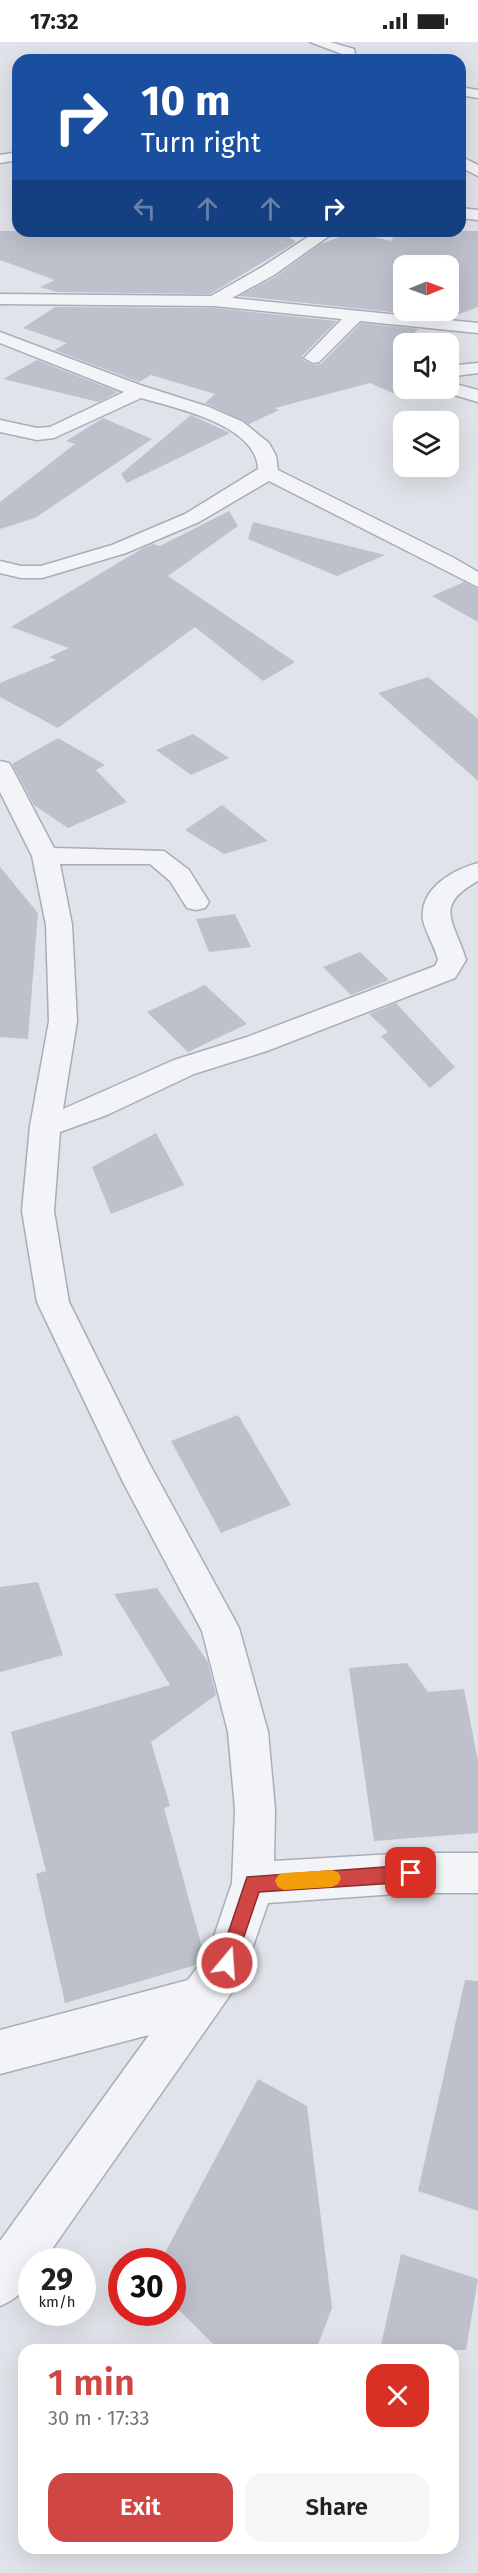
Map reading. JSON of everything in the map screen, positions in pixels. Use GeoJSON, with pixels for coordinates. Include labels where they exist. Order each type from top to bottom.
{"type":"FeatureCollection","features":[{"type":"Feature","properties":{"kind":"street"},"geometry":{"type":"LineString","coordinates":[[316,42],[349,52],[349,54]]}},
{"type":"Feature","properties":{"kind":"street"},"geometry":{"type":"LineString","coordinates":[[214,301],[268,271],[319,237]]}},
{"type":"Feature","properties":{"kind":"street"},"geometry":{"type":"LineString","coordinates":[[0,299],[214,301],[478,328]]}},
{"type":"Feature","properties":{"kind":"street"},"geometry":{"type":"LineString","coordinates":[[313,358],[357,314]]}},
{"type":"Feature","properties":{"kind":"street"},"geometry":{"type":"LineString","coordinates":[[0,337],[140,391],[198,409],[243,432],[261,445],[268,457],[268,473]]}},
{"type":"Feature","properties":{"kind":"street"},"geometry":{"type":"LineString","coordinates":[[459,371],[478,369]]}},
{"type":"Feature","properties":{"kind":"street"},"geometry":{"type":"LineString","coordinates":[[459,390],[478,396]]}},
{"type":"Feature","properties":{"kind":"street"},"geometry":{"type":"LineString","coordinates":[[0,426],[37,434],[54,432],[140,391]]}},
{"type":"Feature","properties":{"kind":"street"},"geometry":{"type":"LineString","coordinates":[[0,567],[21,572],[42,572],[119,549],[192,518],[268,473]]}},
{"type":"Feature","properties":{"kind":"street"},"geometry":{"type":"LineString","coordinates":[[268,473],[447,562],[478,580]]}},
{"type":"Feature","properties":{"kind":"street"},"geometry":{"type":"LineString","coordinates":[[0,768],[45,856],[59,925],[63,1021],[45,1126],[38,1211],[53,1302],[136,1472],[220,1628],[248,1732],[255,1809],[253,1883],[227,1963],[0,2282]]}},
{"type":"Feature","properties":{"kind":"street"},"geometry":{"type":"LineString","coordinates":[[45,856],[155,856],[166,861],[181,875],[196,902]]}},
{"type":"Feature","properties":{"kind":"street"},"geometry":{"type":"LineString","coordinates":[[45,1126],[115,1100],[183,1067],[267,1040],[445,972],[452,960],[436,922],[434,909],[437,898],[478,870]]}},
{"type":"Feature","properties":{"kind":"street"},"geometry":{"type":"LineString","coordinates":[[253,1883],[411,1873],[478,1873]]}},
{"type":"Feature","properties":{"kind":"street"},"geometry":{"type":"LineString","coordinates":[[0,2052],[200,1999]]}},
{"type":"Feature","properties":{"kind":"building"},"geometry":{"type":"Polygon","coordinates":[[[0,231],[12,231],[12,237],[289,237],[296,242],[210,294],[57,292],[40,287],[55,280],[0,260],[0,231]]]}},
{"type":"Feature","properties":{"kind":"building"},"geometry":{"type":"Polygon","coordinates":[[[466,231],[478,231],[478,307],[459,314],[459,255],[393,255],[393,312],[239,296],[275,277],[321,244],[340,237],[374,237],[391,241],[393,237],[466,237],[466,231]]]}},
{"type":"Feature","properties":{"kind":"building"},"geometry":{"type":"Polygon","coordinates":[[[55,307],[214,308],[337,321],[302,356],[303,360],[313,365],[321,364],[361,323],[419,329],[414,333],[393,333],[393,393],[370,383],[275,408],[279,410],[249,424],[205,403],[215,394],[151,375],[139,382],[54,350],[67,343],[23,328],[55,307]]]}},
{"type":"Feature","properties":{"kind":"building"},"geometry":{"type":"Polygon","coordinates":[[[37,360],[118,392],[99,402],[3,379],[37,360]]]}},
{"type":"Feature","properties":{"kind":"building"},"geometry":{"type":"Polygon","coordinates":[[[191,415],[230,433],[127,483],[121,474],[191,415]]]}},
{"type":"Feature","properties":{"kind":"building"},"geometry":{"type":"Polygon","coordinates":[[[103,418],[152,439],[35,518],[0,529],[0,502],[75,444],[66,441],[103,418]]]}},
{"type":"Feature","properties":{"kind":"building"},"geometry":{"type":"Polygon","coordinates":[[[229,511],[238,526],[168,576],[295,662],[263,681],[195,627],[58,728],[0,697],[0,683],[56,660],[49,657],[69,648],[11,627],[143,548],[153,544],[160,546],[229,511]]]}},
{"type":"Feature","properties":{"kind":"building"},"geometry":{"type":"Polygon","coordinates":[[[253,522],[385,555],[337,576],[248,539],[253,522]]]}},
{"type":"Feature","properties":{"kind":"building"},"geometry":{"type":"Polygon","coordinates":[[[464,582],[478,589],[478,622],[432,596],[464,582]]]}},
{"type":"Feature","properties":{"kind":"building"},"geometry":{"type":"Polygon","coordinates":[[[428,677],[478,719],[478,781],[378,693],[428,677]]]}},
{"type":"Feature","properties":{"kind":"building"},"geometry":{"type":"Polygon","coordinates":[[[193,734],[229,758],[191,775],[156,750],[193,734]]]}},
{"type":"Feature","properties":{"kind":"building"},"geometry":{"type":"Polygon","coordinates":[[[58,738],[105,765],[96,770],[127,802],[68,828],[34,805],[12,764],[58,738]]]}},
{"type":"Feature","properties":{"kind":"building"},"geometry":{"type":"Polygon","coordinates":[[[222,805],[268,841],[224,854],[185,830],[222,805]]]}},
{"type":"Feature","properties":{"kind":"building"},"geometry":{"type":"Polygon","coordinates":[[[0,867],[38,913],[28,1039],[0,1037],[0,867]]]}},
{"type":"Feature","properties":{"kind":"building"},"geometry":{"type":"Polygon","coordinates":[[[235,914],[251,947],[209,952],[196,919],[235,914]]]}},
{"type":"Feature","properties":{"kind":"building"},"geometry":{"type":"Polygon","coordinates":[[[360,952],[389,980],[351,995],[323,967],[360,952]]]}},
{"type":"Feature","properties":{"kind":"building"},"geometry":{"type":"Polygon","coordinates":[[[205,985],[247,1024],[188,1052],[147,1012],[205,985]]]}},
{"type":"Feature","properties":{"kind":"building"},"geometry":{"type":"Polygon","coordinates":[[[396,1003],[455,1067],[430,1088],[381,1036],[388,1032],[369,1014],[396,1003]]]}},
{"type":"Feature","properties":{"kind":"building"},"geometry":{"type":"Polygon","coordinates":[[[156,1133],[184,1185],[111,1214],[92,1167],[156,1133]]]}},
{"type":"Feature","properties":{"kind":"building"},"geometry":{"type":"Polygon","coordinates":[[[238,1415],[291,1505],[221,1533],[171,1441],[238,1415]]]}},
{"type":"Feature","properties":{"kind":"building"},"geometry":{"type":"Polygon","coordinates":[[[38,1582],[63,1655],[0,1672],[0,1587],[38,1582]]]}},
{"type":"Feature","properties":{"kind":"building"},"geometry":{"type":"Polygon","coordinates":[[[157,1588],[208,1662],[216,1695],[151,1742],[170,1806],[164,1808],[204,1955],[196,1965],[65,2003],[36,1874],[46,1871],[11,1732],[170,1685],[114,1594],[157,1588]]]}},
{"type":"Feature","properties":{"kind":"building"},"geometry":{"type":"Polygon","coordinates":[[[407,1663],[428,1692],[464,1689],[478,1761],[478,1833],[374,1841],[349,1668],[407,1663]]]}},
{"type":"Feature","properties":{"kind":"building"},"geometry":{"type":"Polygon","coordinates":[[[465,1980],[478,1981],[478,2211],[418,2191],[465,1980]]]}},
{"type":"Feature","properties":{"kind":"building"},"geometry":{"type":"Polygon","coordinates":[[[258,2079],[307,2106],[332,2308],[318,2344],[213,2344],[186,2317],[186,2248],[167,2248],[258,2079]]]}},
{"type":"Feature","properties":{"kind":"building"},"geometry":{"type":"Polygon","coordinates":[[[401,2254],[478,2279],[466,2350],[459,2350],[459,2344],[381,2344],[401,2254]]]}},
{"type":"Feature","properties":{"kind":"slow traffic"},"geometry":{"type":"LineString","coordinates":[[284,1881],[332,1878]]}},
{"type":"Feature","properties":{"kind":"route"},"geometry":{"type":"LineString","coordinates":[[227,1963],[253,1883],[411,1873]]}}]}
